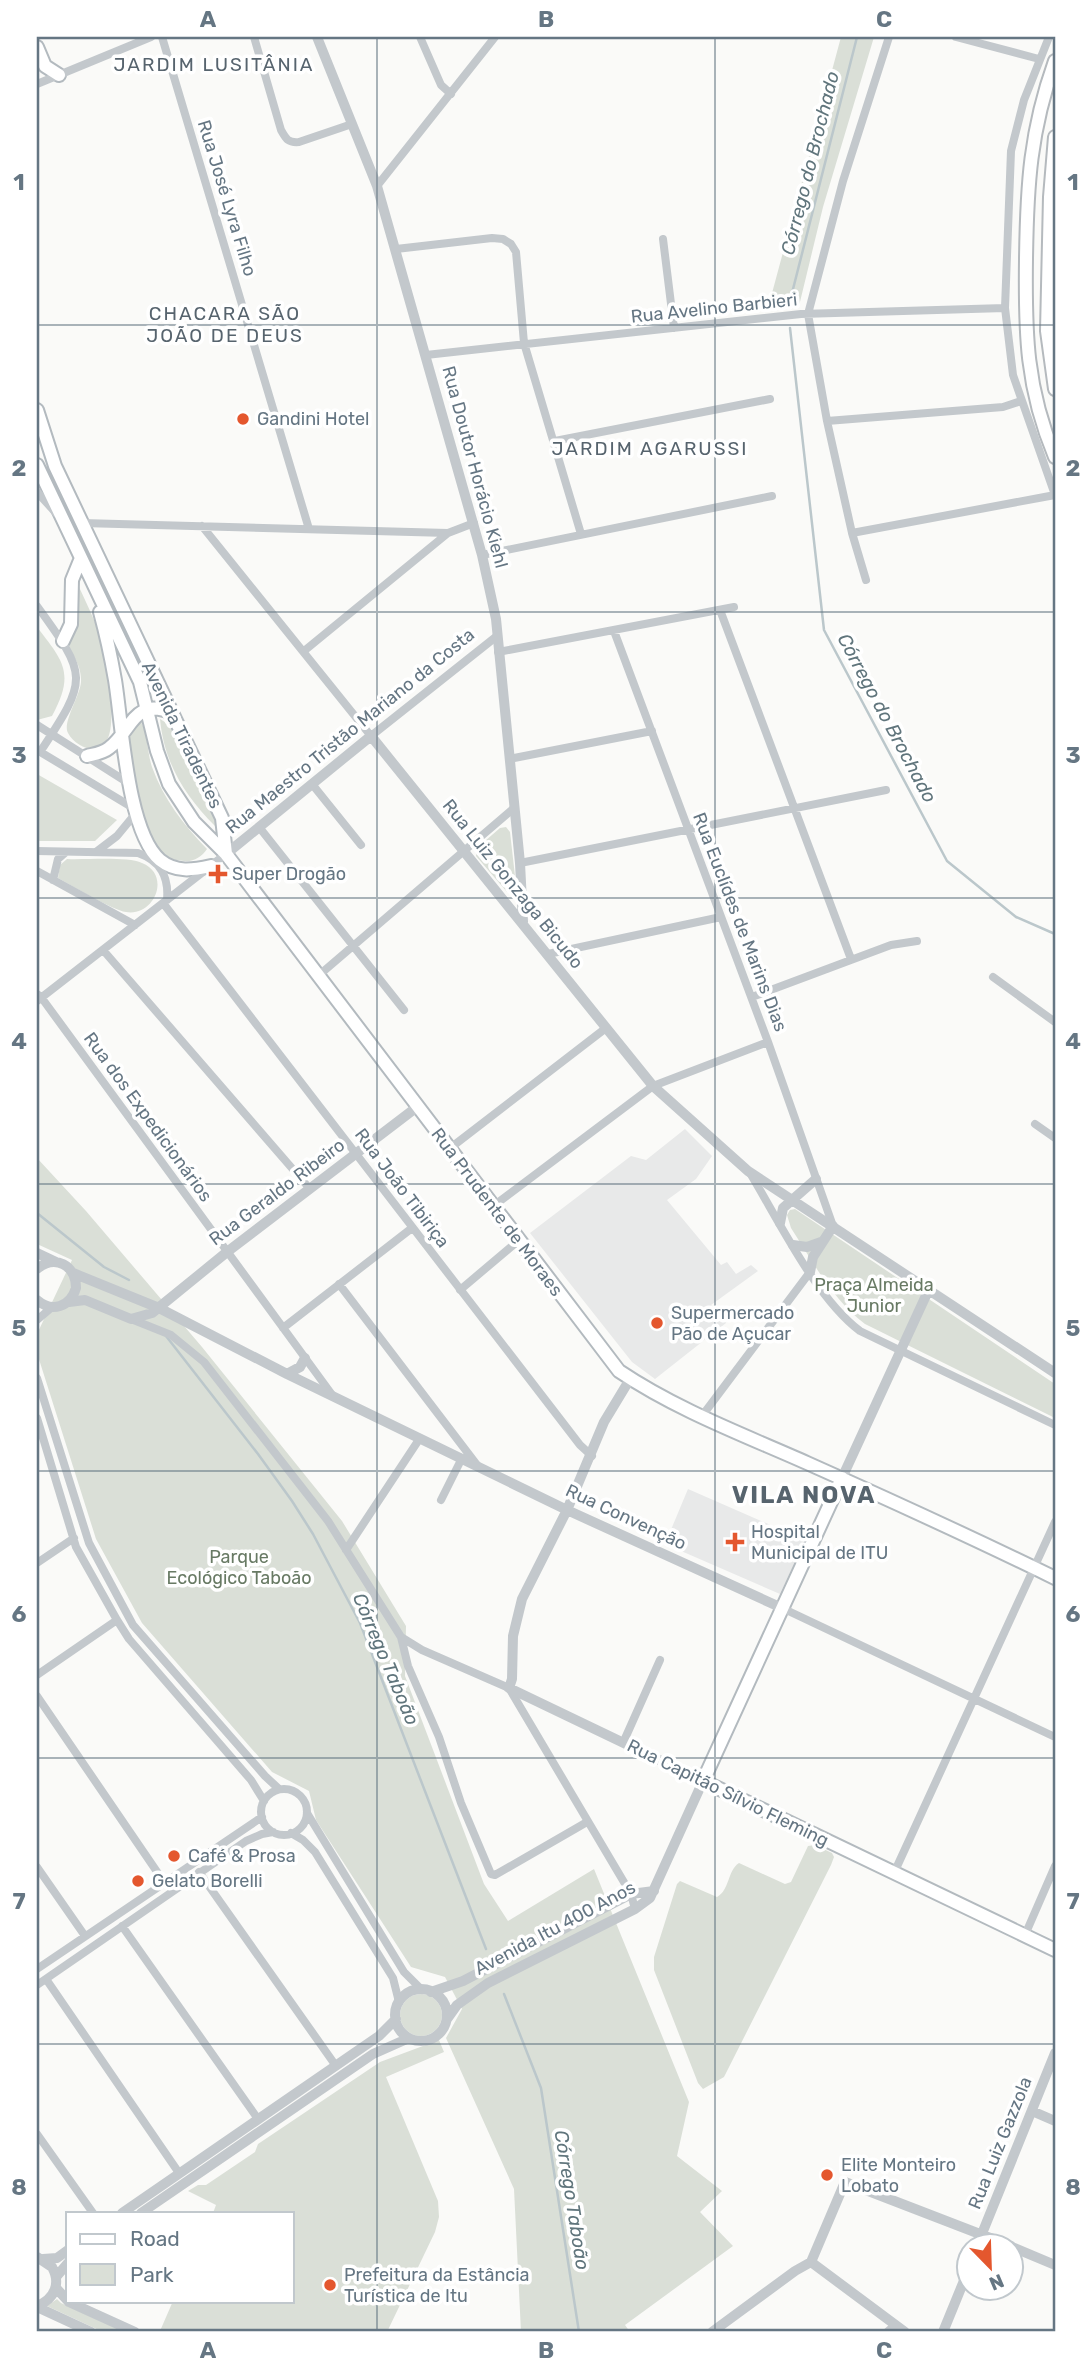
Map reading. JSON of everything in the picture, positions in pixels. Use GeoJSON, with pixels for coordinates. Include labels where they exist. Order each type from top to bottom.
{"type":"FeatureCollection","features":[{"type":"Feature","properties":{"kind":"main road"},"geometry":{"type":"LineString","coordinates":[[37,47],[45,66],[60,75]]}},
{"type":"Feature","properties":{"kind":"main road"},"geometry":{"type":"LineString","coordinates":[[1055,61],[1044,92],[1027,188],[1025,321],[1027,355],[1035,394],[1055,457]]}},
{"type":"Feature","properties":{"kind":"main road"},"geometry":{"type":"LineString","coordinates":[[1055,137],[1049,197],[1047,331],[1055,389]]}},
{"type":"Feature","properties":{"kind":"main road","name":"Avenida Tiradentes"},"geometry":{"type":"LineString","coordinates":[[37,410],[55,466],[222,818],[226,854]]}},
{"type":"Feature","properties":{"kind":"main road","name":"Avenida Tiradentes"},"geometry":{"type":"LineString","coordinates":[[37,465],[140,682],[157,751],[176,799],[194,822],[226,854]]}},
{"type":"Feature","properties":{"kind":"main road"},"geometry":{"type":"LineString","coordinates":[[62,641],[71,624],[72,580],[81,558]]}},
{"type":"Feature","properties":{"kind":"main road"},"geometry":{"type":"LineString","coordinates":[[93,584],[115,681],[130,784],[136,811],[149,843],[159,859],[182,870],[211,866]]}},
{"type":"Feature","properties":{"kind":"main road"},"geometry":{"type":"LineString","coordinates":[[88,756],[108,749],[138,715],[157,708],[172,713]]}},
{"type":"Feature","properties":{"kind":"main road","name":"Rua Prudente de Moraes"},"geometry":{"type":"LineString","coordinates":[[226,854],[492,1207],[620,1371],[702,1416],[1055,1578]]}},
{"type":"Feature","properties":{"kind":"main road"},"geometry":{"type":"LineString","coordinates":[[703,1782],[842,1478]]}},
{"type":"Feature","properties":{"kind":"main road","name":"Rua Capitão Sílvio Fleming"},"geometry":{"type":"LineString","coordinates":[[703,1782],[1055,1950]]}},
{"type":"Feature","properties":{"kind":"street"},"geometry":{"type":"LineString","coordinates":[[37,85],[151,37]]}},
{"type":"Feature","properties":{"kind":"street","name":"Rua José Lyra Filho"},"geometry":{"type":"LineString","coordinates":[[162,37],[309,529]]}},
{"type":"Feature","properties":{"kind":"street"},"geometry":{"type":"LineString","coordinates":[[254,37],[286,140],[291,143],[299,142],[352,124]]}},
{"type":"Feature","properties":{"kind":"street","name":"Rua Doutor Horácio Kiehl"},"geometry":{"type":"LineString","coordinates":[[317,37],[377,186],[482,555],[497,636],[520,863],[523,923]]}},
{"type":"Feature","properties":{"kind":"street"},"geometry":{"type":"LineString","coordinates":[[420,37],[441,85],[451,93]]}},
{"type":"Feature","properties":{"kind":"street"},"geometry":{"type":"LineString","coordinates":[[377,186],[495,37]]}},
{"type":"Feature","properties":{"kind":"street"},"geometry":{"type":"LineString","coordinates":[[866,580],[852,533],[827,421],[808,314],[843,181],[888,37]]}},
{"type":"Feature","properties":{"kind":"street"},"geometry":{"type":"LineString","coordinates":[[956,37],[1039,59]]}},
{"type":"Feature","properties":{"kind":"street"},"geometry":{"type":"LineString","coordinates":[[852,533],[1055,495],[1013,375],[1005,308],[1011,151],[1021,112],[1049,37]]}},
{"type":"Feature","properties":{"kind":"street"},"geometry":{"type":"LineString","coordinates":[[396,249],[492,238],[503,239],[511,244],[517,260],[524,343],[581,534]]}},
{"type":"Feature","properties":{"kind":"street"},"geometry":{"type":"LineString","coordinates":[[663,239],[674,328]]}},
{"type":"Feature","properties":{"kind":"street","name":"Rua Avelino Barbieri"},"geometry":{"type":"LineString","coordinates":[[426,355],[808,314],[1005,308]]}},
{"type":"Feature","properties":{"kind":"street"},"geometry":{"type":"LineString","coordinates":[[555,441],[770,399]]}},
{"type":"Feature","properties":{"kind":"street"},"geometry":{"type":"LineString","coordinates":[[827,421],[1003,407],[1021,401]]}},
{"type":"Feature","properties":{"kind":"street"},"geometry":{"type":"LineString","coordinates":[[37,492],[61,518]]}},
{"type":"Feature","properties":{"kind":"street"},"geometry":{"type":"LineString","coordinates":[[482,555],[772,496]]}},
{"type":"Feature","properties":{"kind":"street"},"geometry":{"type":"LineString","coordinates":[[82,523],[448,533]]}},
{"type":"Feature","properties":{"kind":"street"},"geometry":{"type":"LineString","coordinates":[[304,651],[448,533],[474,523]]}},
{"type":"Feature","properties":{"kind":"street","name":"Rua Luiz Gonzaga Bicudo"},"geometry":{"type":"LineString","coordinates":[[202,526],[653,1086],[748,1171],[1055,1373]]}},
{"type":"Feature","properties":{"kind":"street"},"geometry":{"type":"LineString","coordinates":[[37,606],[74,662],[76,687],[70,704],[38,751],[136,811],[117,836],[95,852]]}},
{"type":"Feature","properties":{"kind":"street"},"geometry":{"type":"LineString","coordinates":[[498,652],[734,607]]}},
{"type":"Feature","properties":{"kind":"street"},"geometry":{"type":"LineString","coordinates":[[720,610],[851,959]]}},
{"type":"Feature","properties":{"kind":"street","name":"Rua Euclídes de Marins Dias"},"geometry":{"type":"LineString","coordinates":[[614,631],[752,997],[833,1226]]}},
{"type":"Feature","properties":{"kind":"street","name":"Rua Maestro Tristão Mariano da Costa"},"geometry":{"type":"LineString","coordinates":[[226,854],[497,636]]}},
{"type":"Feature","properties":{"kind":"street"},"geometry":{"type":"LineString","coordinates":[[37,725],[130,784]]}},
{"type":"Feature","properties":{"kind":"street"},"geometry":{"type":"LineString","coordinates":[[509,759],[652,731]]}},
{"type":"Feature","properties":{"kind":"street"},"geometry":{"type":"LineString","coordinates":[[312,784],[361,845]]}},
{"type":"Feature","properties":{"kind":"street"},"geometry":{"type":"LineString","coordinates":[[520,863],[886,790]]}},
{"type":"Feature","properties":{"kind":"street"},"geometry":{"type":"LineString","coordinates":[[318,976],[514,808]]}},
{"type":"Feature","properties":{"kind":"street"},"geometry":{"type":"LineString","coordinates":[[498,822],[509,823],[517,831]]}},
{"type":"Feature","properties":{"kind":"street"},"geometry":{"type":"LineString","coordinates":[[259,827],[404,1010]]}},
{"type":"Feature","properties":{"kind":"street"},"geometry":{"type":"LineString","coordinates":[[37,851],[138,853],[147,856],[165,871],[165,902]]}},
{"type":"Feature","properties":{"kind":"street"},"geometry":{"type":"LineString","coordinates":[[53,880],[58,859],[66,852]]}},
{"type":"Feature","properties":{"kind":"street"},"geometry":{"type":"LineString","coordinates":[[38,997],[226,854]]}},
{"type":"Feature","properties":{"kind":"street"},"geometry":{"type":"LineString","coordinates":[[37,871],[135,925]]}},
{"type":"Feature","properties":{"kind":"street","name":"Rua João Tibiriça"},"geometry":{"type":"LineString","coordinates":[[165,902],[412,1228],[580,1445],[592,1456]]}},
{"type":"Feature","properties":{"kind":"street"},"geometry":{"type":"LineString","coordinates":[[548,954],[721,917]]}},
{"type":"Feature","properties":{"kind":"street"},"geometry":{"type":"LineString","coordinates":[[752,997],[891,945],[917,941]]}},
{"type":"Feature","properties":{"kind":"street"},"geometry":{"type":"LineString","coordinates":[[103,950],[310,1189]]}},
{"type":"Feature","properties":{"kind":"street"},"geometry":{"type":"LineString","coordinates":[[993,977],[1055,1022]]}},
{"type":"Feature","properties":{"kind":"street","name":"Rua dos Expedicionários"},"geometry":{"type":"LineString","coordinates":[[38,997],[333,1396]]}},
{"type":"Feature","properties":{"kind":"street"},"geometry":{"type":"LineString","coordinates":[[449,1149],[607,1028]]}},
{"type":"Feature","properties":{"kind":"street"},"geometry":{"type":"LineString","coordinates":[[492,1207],[653,1086],[768,1042]]}},
{"type":"Feature","properties":{"kind":"street","name":"Rua Geraldo Ribeiro"},"geometry":{"type":"LineString","coordinates":[[131,1319],[143,1316],[162,1304],[417,1107]]}},
{"type":"Feature","properties":{"kind":"street"},"geometry":{"type":"LineString","coordinates":[[1035,1124],[1055,1138]]}},
{"type":"Feature","properties":{"kind":"street"},"geometry":{"type":"LineString","coordinates":[[748,1171],[833,1307],[847,1321],[860,1331],[1055,1425]]}},
{"type":"Feature","properties":{"kind":"street"},"geometry":{"type":"LineString","coordinates":[[780,1223],[783,1208],[816,1179]]}},
{"type":"Feature","properties":{"kind":"street"},"geometry":{"type":"LineString","coordinates":[[702,1416],[810,1272],[813,1257],[833,1226]]}},
{"type":"Feature","properties":{"kind":"street"},"geometry":{"type":"LineString","coordinates":[[283,1328],[412,1228]]}},
{"type":"Feature","properties":{"kind":"street"},"geometry":{"type":"LineString","coordinates":[[460,1290],[518,1241]]}},
{"type":"Feature","properties":{"kind":"street"},"geometry":{"type":"LineString","coordinates":[[793,1245],[807,1247],[821,1242]]}},
{"type":"Feature","properties":{"kind":"street"},"geometry":{"type":"LineString","coordinates":[[37,1253],[56,1262]]}},
{"type":"Feature","properties":{"kind":"street"},"geometry":{"type":"LineString","coordinates":[[37,1269],[43,1264],[63,1263],[73,1273],[162,1304]]}},
{"type":"Feature","properties":{"kind":"street"},"geometry":{"type":"LineString","coordinates":[[69,1302],[76,1288],[73,1273]]}},
{"type":"Feature","properties":{"kind":"street"},"geometry":{"type":"LineString","coordinates":[[340,1284],[477,1465]]}},
{"type":"Feature","properties":{"kind":"street"},"geometry":{"type":"LineString","coordinates":[[842,1478],[929,1289]]}},
{"type":"Feature","properties":{"kind":"street"},"geometry":{"type":"LineString","coordinates":[[37,1300],[51,1308]]}},
{"type":"Feature","properties":{"kind":"street"},"geometry":{"type":"LineString","coordinates":[[37,1320],[51,1308],[85,1300],[171,1335],[204,1362],[328,1521],[401,1637],[408,1666],[439,1737],[461,1803],[489,1872],[493,1875],[587,1822]]}},
{"type":"Feature","properties":{"kind":"street","name":"Rua Convenção"},"geometry":{"type":"LineString","coordinates":[[162,1304],[185,1320],[287,1374],[567,1510],[1055,1737]]}},
{"type":"Feature","properties":{"kind":"street"},"geometry":{"type":"LineString","coordinates":[[287,1374],[300,1367],[305,1358]]}},
{"type":"Feature","properties":{"kind":"street"},"geometry":{"type":"LineString","coordinates":[[37,1378],[89,1543],[133,1625],[279,1789]]}},
{"type":"Feature","properties":{"kind":"street"},"geometry":{"type":"LineString","coordinates":[[630,1378],[604,1422],[592,1456],[567,1510],[522,1599],[513,1636],[512,1679],[509,1688],[631,1894],[635,1909]]}},
{"type":"Feature","properties":{"kind":"street"},"geometry":{"type":"LineString","coordinates":[[37,1418],[80,1556],[117,1620],[129,1639],[251,1780],[264,1801]]}},
{"type":"Feature","properties":{"kind":"street"},"geometry":{"type":"LineString","coordinates":[[346,1550],[421,1438]]}},
{"type":"Feature","properties":{"kind":"street"},"geometry":{"type":"LineString","coordinates":[[37,1450],[45,1445]]}},
{"type":"Feature","properties":{"kind":"street"},"geometry":{"type":"LineString","coordinates":[[441,1500],[462,1458]]}},
{"type":"Feature","properties":{"kind":"street"},"geometry":{"type":"LineString","coordinates":[[894,1873],[1055,1522]]}},
{"type":"Feature","properties":{"kind":"street"},"geometry":{"type":"LineString","coordinates":[[37,1563],[74,1538]]}},
{"type":"Feature","properties":{"kind":"street"},"geometry":{"type":"LineString","coordinates":[[37,1675],[117,1620]]}},
{"type":"Feature","properties":{"kind":"street","name":"Rua Capitão Sílvio Fleming"},"geometry":{"type":"LineString","coordinates":[[401,1637],[422,1650],[509,1688],[703,1782]]}},
{"type":"Feature","properties":{"kind":"street"},"geometry":{"type":"LineString","coordinates":[[623,1743],[660,1660]]}},
{"type":"Feature","properties":{"kind":"street"},"geometry":{"type":"LineString","coordinates":[[37,1696],[164,1882]]}},
{"type":"Feature","properties":{"kind":"street"},"geometry":{"type":"LineString","coordinates":[[654,1891],[703,1782]]}},
{"type":"Feature","properties":{"kind":"street"},"geometry":{"type":"LineString","coordinates":[[273,1832],[262,1816],[264,1801],[279,1789],[299,1794],[304,1800],[307,1813],[404,1972],[444,2003],[447,2020],[443,2030],[435,2037],[424,2041],[409,2038],[399,2028],[396,2019],[399,2002],[393,1978],[315,1852],[291,1833]]}},
{"type":"Feature","properties":{"kind":"street"},"geometry":{"type":"LineString","coordinates":[[37,1985],[246,1842],[261,1834],[291,1833],[304,1823],[307,1813]]}},
{"type":"Feature","properties":{"kind":"street"},"geometry":{"type":"LineString","coordinates":[[37,1969],[262,1816]]}},
{"type":"Feature","properties":{"kind":"street"},"geometry":{"type":"LineString","coordinates":[[1026,1935],[1055,1866]]}},
{"type":"Feature","properties":{"kind":"street"},"geometry":{"type":"LineString","coordinates":[[37,1867],[85,1936]]}},
{"type":"Feature","properties":{"kind":"street"},"geometry":{"type":"LineString","coordinates":[[199,1872],[336,2066]]}},
{"type":"Feature","properties":{"kind":"street","name":"Avenida Itu 400 Anos"},"geometry":{"type":"LineString","coordinates":[[427,1991],[463,1981],[631,1894],[654,1891]]}},
{"type":"Feature","properties":{"kind":"street","name":"Avenida Itu 400 Anos"},"geometry":{"type":"LineString","coordinates":[[447,2020],[457,2005],[488,1983],[635,1909],[650,1898],[654,1891]]}},
{"type":"Feature","properties":{"kind":"street"},"geometry":{"type":"LineString","coordinates":[[122,1926],[258,2119]]}},
{"type":"Feature","properties":{"kind":"street"},"geometry":{"type":"LineString","coordinates":[[46,1979],[179,2173]]}},
{"type":"Feature","properties":{"kind":"street"},"geometry":{"type":"LineString","coordinates":[[399,2002],[409,1993],[427,1991]]}},
{"type":"Feature","properties":{"kind":"street"},"geometry":{"type":"LineString","coordinates":[[123,2212],[379,2036],[396,2019]]}},
{"type":"Feature","properties":{"kind":"street"},"geometry":{"type":"LineString","coordinates":[[142,2212],[373,2054],[409,2038]]}},
{"type":"Feature","properties":{"kind":"street","name":"Rua Luiz Gazzola"},"geometry":{"type":"LineString","coordinates":[[983,2232],[1055,2053]]}},
{"type":"Feature","properties":{"kind":"street"},"geometry":{"type":"LineString","coordinates":[[1032,2111],[1055,2121]]}},
{"type":"Feature","properties":{"kind":"street"},"geometry":{"type":"LineString","coordinates":[[37,2134],[92,2212]]}},
{"type":"Feature","properties":{"kind":"street"},"geometry":{"type":"LineString","coordinates":[[712,2332],[811,2262],[845,2182],[974,2232]]}},
{"type":"Feature","properties":{"kind":"street"},"geometry":{"type":"LineString","coordinates":[[40,2258],[57,2258],[66,2251]]}},
{"type":"Feature","properties":{"kind":"street"},"geometry":{"type":"LineString","coordinates":[[1026,2253],[1055,2265]]}},
{"type":"Feature","properties":{"kind":"street"},"geometry":{"type":"LineString","coordinates":[[40,2258],[52,2267],[56,2283],[66,2298]]}},
{"type":"Feature","properties":{"kind":"street"},"geometry":{"type":"LineString","coordinates":[[811,2262],[891,2329],[905,2332]]}},
{"type":"Feature","properties":{"kind":"street"},"geometry":{"type":"LineString","coordinates":[[66,2266],[50,2298],[37,2306],[77,2330],[91,2332]]}},
{"type":"Feature","properties":{"kind":"street"},"geometry":{"type":"LineString","coordinates":[[943,2332],[956,2300]]}},
{"type":"Feature","properties":{"kind":"street"},"geometry":{"type":"LineString","coordinates":[[69,2302],[135,2332]]}},
{"type":"Feature","properties":{"kind":"shaded area"},"geometry":{"type":"Polygon","coordinates":[[[685,1129],[712,1156],[696,1179],[667,1200],[721,1265],[727,1262],[736,1274],[751,1265],[758,1271],[711,1305],[726,1323],[655,1379],[632,1362],[530,1233],[631,1156],[646,1160],[685,1129]]]}},
{"type":"Feature","properties":{"kind":"shaded area","name":"Hospital Municipal de ITU"},"geometry":{"type":"Polygon","coordinates":[[[688,1489],[805,1540],[780,1594],[665,1544],[688,1489]]]}},
{"type":"Feature","properties":{"kind":"green space"},"geometry":{"type":"Polygon","coordinates":[[[841,37],[874,37],[823,207],[799,306],[768,308],[841,37]]]}},
{"type":"Feature","properties":{"kind":"green space"},"geometry":{"type":"Polygon","coordinates":[[[77,587],[99,632],[110,687],[110,731],[106,742],[94,750],[76,742],[67,729],[81,682],[80,670],[69,646],[68,637],[77,587]]]}},
{"type":"Feature","properties":{"kind":"green space"},"geometry":{"type":"Polygon","coordinates":[[[37,627],[60,659],[64,678],[63,689],[52,716],[37,720],[37,627]]]}},
{"type":"Feature","properties":{"kind":"green space"},"geometry":{"type":"Polygon","coordinates":[[[160,719],[168,724],[173,733],[217,825],[215,826],[194,803],[178,778],[166,750],[160,719]]]}},
{"type":"Feature","properties":{"kind":"green space"},"geometry":{"type":"Polygon","coordinates":[[[140,720],[145,731],[152,767],[162,790],[182,821],[207,849],[194,860],[177,860],[165,856],[149,831],[135,782],[129,741],[136,721],[140,720]]]}},
{"type":"Feature","properties":{"kind":"green space"},"geometry":{"type":"Polygon","coordinates":[[[37,774],[117,820],[95,841],[37,841],[37,774]]]}},
{"type":"Feature","properties":{"kind":"green space"},"geometry":{"type":"Polygon","coordinates":[[[506,827],[510,832],[516,885],[513,890],[507,892],[476,856],[477,848],[500,828],[506,827]]]}},
{"type":"Feature","properties":{"kind":"green space"},"geometry":{"type":"Polygon","coordinates":[[[67,859],[116,859],[142,863],[156,876],[156,894],[145,908],[136,912],[120,910],[58,878],[60,865],[67,859]]]}},
{"type":"Feature","properties":{"kind":"green space","name":"Parque Ecológico Taboão"},"geometry":{"type":"Polygon","coordinates":[[[37,1158],[202,1347],[342,1521],[406,1626],[405,1676],[484,1884],[508,1921],[594,1869],[689,2102],[677,2156],[722,2191],[700,2212],[733,2246],[625,2325],[630,2332],[521,2332],[514,2189],[446,2038],[462,2009],[445,1977],[411,1967],[316,1820],[309,1791],[272,1772],[142,1623],[96,1539],[37,1353],[37,1334],[72,1260],[37,1244],[37,1158]]]}},
{"type":"Feature","properties":{"kind":"green space","name":"Praça Almeida Junior"},"geometry":{"type":"Polygon","coordinates":[[[795,1209],[1055,1384],[1055,1418],[865,1324],[833,1292],[791,1228],[787,1215],[790,1210],[795,1209]]]}},
{"type":"Feature","properties":{"kind":"green space"},"geometry":{"type":"Polygon","coordinates":[[[815,1845],[832,1853],[834,1857],[831,1865],[724,2077],[703,2089],[698,2083],[654,1970],[654,1957],[677,1884],[680,1881],[717,1897],[739,1863],[785,1884],[791,1882],[808,1846],[815,1845]]]}},
{"type":"Feature","properties":{"kind":"green space"},"geometry":{"type":"Polygon","coordinates":[[[421,1994],[436,2000],[442,2015],[436,2030],[421,2036],[406,2030],[400,2015],[406,2000],[421,1994]]]}},
{"type":"Feature","properties":{"kind":"green space"},"geometry":{"type":"Polygon","coordinates":[[[439,2040],[444,2052],[386,2077],[438,2201],[439,2217],[435,2232],[387,2332],[160,2331],[173,2302],[294,2302],[294,2212],[213,2212],[216,2205],[188,2191],[198,2185],[206,2185],[255,2152],[258,2144],[380,2062],[439,2040]]]}},
{"type":"Feature","properties":{"kind":"green space"},"geometry":{"type":"Polygon","coordinates":[[[57,2299],[125,2332],[103,2332],[47,2306],[57,2299]]]}},
{"type":"Feature","properties":{"kind":"waterway","name":"Córrego do Brochado"},"geometry":{"type":"LineString","coordinates":[[791,297],[857,37]]}},
{"type":"Feature","properties":{"kind":"waterway","name":"Córrego do Brochado"},"geometry":{"type":"LineString","coordinates":[[790,328],[824,630],[947,861],[1016,917],[1055,934]]}},
{"type":"Feature","properties":{"kind":"waterway","name":"Córrego Taboão"},"geometry":{"type":"LineString","coordinates":[[37,1213],[104,1267],[129,1280]]}},
{"type":"Feature","properties":{"kind":"waterway","name":"Córrego Taboão"},"geometry":{"type":"LineString","coordinates":[[166,1336],[292,1501],[313,1534],[360,1623],[486,1949]]}},
{"type":"Feature","properties":{"kind":"waterway","name":"Córrego Taboão"},"geometry":{"type":"LineString","coordinates":[[504,1994],[541,2088],[579,2332]]}},
{"type":"Feature","properties":{"kind":"place","name":"Gandini Hotel"},"geometry":{"type":"Point","coordinates":[243,419]}},
{"type":"Feature","properties":{"kind":"place","name":"Super Drogão"},"geometry":{"type":"Point","coordinates":[218,874]}},
{"type":"Feature","properties":{"kind":"place","name":"Supermercado Pão de Açucar"},"geometry":{"type":"Point","coordinates":[657,1323]}},
{"type":"Feature","properties":{"kind":"place","name":"Hospital Municipal de ITU"},"geometry":{"type":"Point","coordinates":[735,1542]}},
{"type":"Feature","properties":{"kind":"place","name":"Café & Prosa"},"geometry":{"type":"Point","coordinates":[174,1856]}},
{"type":"Feature","properties":{"kind":"place","name":"Gelato Borelli"},"geometry":{"type":"Point","coordinates":[138,1881]}},
{"type":"Feature","properties":{"kind":"place","name":"Elite Monteiro Lobato"},"geometry":{"type":"Point","coordinates":[827,2175]}},
{"type":"Feature","properties":{"kind":"place","name":"Prefeitura da Estância Turística de Itu"},"geometry":{"type":"Point","coordinates":[330,2285]}},
{"type":"Feature","properties":{"kind":"district","name":"JARDIM LUSITÂNIA"},"geometry":{"type":"Point","coordinates":[214,64]}},
{"type":"Feature","properties":{"kind":"district","name":"CHACARA SÃO JOÃO DE DEUS"},"geometry":{"type":"Point","coordinates":[225,324]}},
{"type":"Feature","properties":{"kind":"district","name":"JARDIM AGARUSSI"},"geometry":{"type":"Point","coordinates":[650,448]}},
{"type":"Feature","properties":{"kind":"district","name":"VILA NOVA"},"geometry":{"type":"Point","coordinates":[804,1495]}}]}
